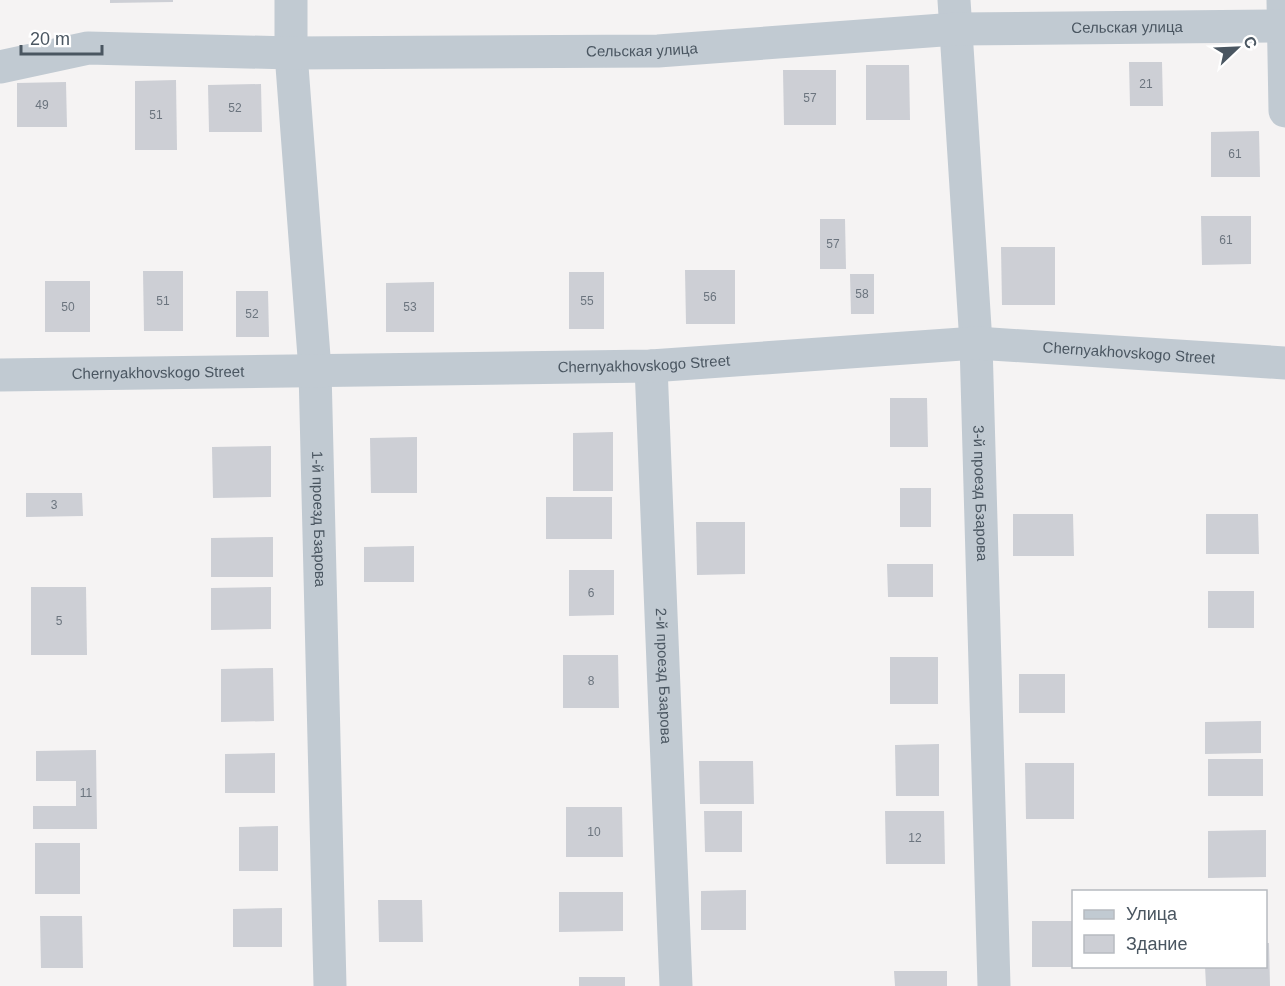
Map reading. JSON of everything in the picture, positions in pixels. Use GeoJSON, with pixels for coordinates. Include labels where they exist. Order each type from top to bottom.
{"type":"FeatureCollection","features":[{"type":"Feature","properties":{"kind":"street","name":"1-й проезд Бзарова"},"geometry":{"type":"LineString","coordinates":[[291,0],[291,53],[315,370],[330,986]]}},
{"type":"Feature","properties":{"kind":"street","name":"Сельская улица"},"geometry":{"type":"LineString","coordinates":[[0,67],[88,48],[291,53],[658,51],[955,15],[1284,17]]}},
{"type":"Feature","properties":{"kind":"street","name":"3-й проезд Бзарова"},"geometry":{"type":"LineString","coordinates":[[955,15],[976,343],[994,986]]}},
{"type":"Feature","properties":{"kind":"street"},"geometry":{"type":"LineString","coordinates":[[1284,17],[1285,111]]}},
{"type":"Feature","properties":{"kind":"street","name":"Chernyakhovskogo Street"},"geometry":{"type":"LineString","coordinates":[[0,375],[651,366],[976,343],[1285,363]]}},
{"type":"Feature","properties":{"kind":"street","name":"2-й проезд Бзарова"},"geometry":{"type":"LineString","coordinates":[[651,366],[676,986]]}},
{"type":"Feature","properties":{"kind":"building"},"geometry":{"type":"Polygon","coordinates":[[[110,0],[173,0],[173,2],[110,3],[110,0]]]}},
{"type":"Feature","properties":{"kind":"building"},"geometry":{"type":"Polygon","coordinates":[[[1129,62],[1162,62],[1163,106],[1130,106],[1129,62]]]}},
{"type":"Feature","properties":{"kind":"building"},"geometry":{"type":"Polygon","coordinates":[[[866,65],[909,65],[910,120],[866,120],[866,65]]]}},
{"type":"Feature","properties":{"kind":"building"},"geometry":{"type":"Polygon","coordinates":[[[783,70],[836,70],[836,125],[784,125],[783,70]]]}},
{"type":"Feature","properties":{"kind":"building"},"geometry":{"type":"Polygon","coordinates":[[[176,80],[177,150],[135,150],[135,81],[176,80]]]}},
{"type":"Feature","properties":{"kind":"building"},"geometry":{"type":"Polygon","coordinates":[[[66,82],[67,127],[17,127],[17,83],[66,82]]]}},
{"type":"Feature","properties":{"kind":"building"},"geometry":{"type":"Polygon","coordinates":[[[261,84],[262,132],[209,132],[208,85],[261,84]]]}},
{"type":"Feature","properties":{"kind":"building"},"geometry":{"type":"Polygon","coordinates":[[[1259,131],[1260,177],[1211,177],[1211,132],[1259,131]]]}},
{"type":"Feature","properties":{"kind":"building"},"geometry":{"type":"Polygon","coordinates":[[[1201,216],[1251,216],[1251,264],[1202,265],[1201,216]]]}},
{"type":"Feature","properties":{"kind":"building"},"geometry":{"type":"Polygon","coordinates":[[[820,219],[845,219],[846,269],[820,269],[820,219]]]}},
{"type":"Feature","properties":{"kind":"building"},"geometry":{"type":"Polygon","coordinates":[[[1001,247],[1055,247],[1055,305],[1002,305],[1001,247]]]}},
{"type":"Feature","properties":{"kind":"building"},"geometry":{"type":"Polygon","coordinates":[[[685,270],[735,270],[735,324],[686,324],[685,270]]]}},
{"type":"Feature","properties":{"kind":"building"},"geometry":{"type":"Polygon","coordinates":[[[143,271],[183,271],[183,331],[144,331],[143,271]]]}},
{"type":"Feature","properties":{"kind":"building"},"geometry":{"type":"Polygon","coordinates":[[[569,272],[604,272],[604,329],[569,329],[569,272]]]}},
{"type":"Feature","properties":{"kind":"building"},"geometry":{"type":"Polygon","coordinates":[[[850,274],[874,274],[874,314],[851,314],[850,274]]]}},
{"type":"Feature","properties":{"kind":"building"},"geometry":{"type":"Polygon","coordinates":[[[45,281],[90,281],[90,332],[45,332],[45,281]]]}},
{"type":"Feature","properties":{"kind":"building"},"geometry":{"type":"Polygon","coordinates":[[[434,282],[434,332],[386,332],[386,283],[434,282]]]}},
{"type":"Feature","properties":{"kind":"building"},"geometry":{"type":"Polygon","coordinates":[[[236,291],[268,291],[269,337],[236,337],[236,291]]]}},
{"type":"Feature","properties":{"kind":"building"},"geometry":{"type":"Polygon","coordinates":[[[890,398],[927,398],[928,447],[890,447],[890,398]]]}},
{"type":"Feature","properties":{"kind":"building"},"geometry":{"type":"Polygon","coordinates":[[[613,432],[613,491],[573,491],[573,433],[613,432]]]}},
{"type":"Feature","properties":{"kind":"building"},"geometry":{"type":"Polygon","coordinates":[[[417,437],[417,493],[371,493],[370,438],[417,437]]]}},
{"type":"Feature","properties":{"kind":"building"},"geometry":{"type":"Polygon","coordinates":[[[271,446],[271,497],[213,498],[212,447],[271,446]]]}},
{"type":"Feature","properties":{"kind":"building"},"geometry":{"type":"Polygon","coordinates":[[[900,488],[931,488],[931,527],[900,527],[900,488]]]}},
{"type":"Feature","properties":{"kind":"building"},"geometry":{"type":"Polygon","coordinates":[[[26,493],[82,493],[83,516],[26,517],[26,493]]]}},
{"type":"Feature","properties":{"kind":"building"},"geometry":{"type":"Polygon","coordinates":[[[546,497],[612,497],[612,539],[546,539],[546,497]]]}},
{"type":"Feature","properties":{"kind":"building"},"geometry":{"type":"Polygon","coordinates":[[[1013,514],[1073,514],[1074,556],[1013,556],[1013,514]]]}},
{"type":"Feature","properties":{"kind":"building"},"geometry":{"type":"Polygon","coordinates":[[[1206,514],[1258,514],[1259,554],[1206,554],[1206,514]]]}},
{"type":"Feature","properties":{"kind":"building"},"geometry":{"type":"Polygon","coordinates":[[[696,522],[745,522],[745,574],[697,575],[696,522]]]}},
{"type":"Feature","properties":{"kind":"building"},"geometry":{"type":"Polygon","coordinates":[[[273,537],[273,577],[211,577],[211,538],[273,537]]]}},
{"type":"Feature","properties":{"kind":"building"},"geometry":{"type":"Polygon","coordinates":[[[414,546],[414,582],[364,582],[364,547],[414,546]]]}},
{"type":"Feature","properties":{"kind":"building"},"geometry":{"type":"Polygon","coordinates":[[[887,564],[933,564],[933,597],[888,597],[887,564]]]}},
{"type":"Feature","properties":{"kind":"building"},"geometry":{"type":"Polygon","coordinates":[[[569,570],[614,570],[614,615],[569,616],[569,570]]]}},
{"type":"Feature","properties":{"kind":"building"},"geometry":{"type":"Polygon","coordinates":[[[31,587],[86,587],[87,655],[31,655],[31,587]]]}},
{"type":"Feature","properties":{"kind":"building"},"geometry":{"type":"Polygon","coordinates":[[[271,587],[271,629],[211,630],[211,588],[271,587]]]}},
{"type":"Feature","properties":{"kind":"building"},"geometry":{"type":"Polygon","coordinates":[[[1208,591],[1254,591],[1254,628],[1208,628],[1208,591]]]}},
{"type":"Feature","properties":{"kind":"building"},"geometry":{"type":"Polygon","coordinates":[[[563,655],[618,655],[619,708],[563,708],[563,655]]]}},
{"type":"Feature","properties":{"kind":"building"},"geometry":{"type":"Polygon","coordinates":[[[890,657],[938,657],[938,704],[890,704],[890,657]]]}},
{"type":"Feature","properties":{"kind":"building"},"geometry":{"type":"Polygon","coordinates":[[[273,668],[274,721],[221,722],[221,669],[273,668]]]}},
{"type":"Feature","properties":{"kind":"building"},"geometry":{"type":"Polygon","coordinates":[[[1019,674],[1065,674],[1065,713],[1019,713],[1019,674]]]}},
{"type":"Feature","properties":{"kind":"building"},"geometry":{"type":"Polygon","coordinates":[[[1261,721],[1261,753],[1205,754],[1205,722],[1261,721]]]}},
{"type":"Feature","properties":{"kind":"building"},"geometry":{"type":"Polygon","coordinates":[[[939,744],[939,796],[896,796],[895,745],[939,744]]]}},
{"type":"Feature","properties":{"kind":"building"},"geometry":{"type":"Polygon","coordinates":[[[96,750],[97,829],[33,829],[33,806],[76,806],[76,781],[36,781],[36,751],[96,750]]]}},
{"type":"Feature","properties":{"kind":"building"},"geometry":{"type":"Polygon","coordinates":[[[275,753],[275,793],[225,793],[225,754],[275,753]]]}},
{"type":"Feature","properties":{"kind":"building"},"geometry":{"type":"Polygon","coordinates":[[[1208,759],[1263,759],[1263,796],[1208,796],[1208,759]]]}},
{"type":"Feature","properties":{"kind":"building"},"geometry":{"type":"Polygon","coordinates":[[[699,761],[753,761],[754,804],[700,804],[699,761]]]}},
{"type":"Feature","properties":{"kind":"building"},"geometry":{"type":"Polygon","coordinates":[[[1025,763],[1074,763],[1074,819],[1026,819],[1025,763]]]}},
{"type":"Feature","properties":{"kind":"building"},"geometry":{"type":"Polygon","coordinates":[[[566,807],[622,807],[623,857],[566,857],[566,807]]]}},
{"type":"Feature","properties":{"kind":"building"},"geometry":{"type":"Polygon","coordinates":[[[704,811],[742,811],[742,852],[705,852],[704,811]]]}},
{"type":"Feature","properties":{"kind":"building"},"geometry":{"type":"Polygon","coordinates":[[[885,811],[944,811],[945,864],[886,864],[885,811]]]}},
{"type":"Feature","properties":{"kind":"building"},"geometry":{"type":"Polygon","coordinates":[[[278,826],[278,871],[239,871],[239,827],[278,826]]]}},
{"type":"Feature","properties":{"kind":"building"},"geometry":{"type":"Polygon","coordinates":[[[1266,830],[1266,877],[1208,878],[1208,831],[1266,830]]]}},
{"type":"Feature","properties":{"kind":"building"},"geometry":{"type":"Polygon","coordinates":[[[35,843],[80,843],[80,894],[35,894],[35,843]]]}},
{"type":"Feature","properties":{"kind":"building"},"geometry":{"type":"Polygon","coordinates":[[[746,890],[746,930],[701,930],[701,891],[746,890]]]}},
{"type":"Feature","properties":{"kind":"building"},"geometry":{"type":"Polygon","coordinates":[[[559,892],[623,892],[623,931],[559,932],[559,892]]]}},
{"type":"Feature","properties":{"kind":"building"},"geometry":{"type":"Polygon","coordinates":[[[378,900],[422,900],[423,942],[379,942],[378,900]]]}},
{"type":"Feature","properties":{"kind":"building"},"geometry":{"type":"Polygon","coordinates":[[[282,908],[282,947],[233,947],[233,909],[282,908]]]}},
{"type":"Feature","properties":{"kind":"building"},"geometry":{"type":"Polygon","coordinates":[[[40,916],[82,916],[83,968],[41,968],[40,916]]]}},
{"type":"Feature","properties":{"kind":"building"},"geometry":{"type":"Polygon","coordinates":[[[1032,921],[1072,921],[1072,967],[1032,967],[1032,921]]]}},
{"type":"Feature","properties":{"kind":"building"},"geometry":{"type":"Polygon","coordinates":[[[1267,943],[1269,943],[1270,986],[1206,986],[1205,968],[1267,968],[1267,943]]]}},
{"type":"Feature","properties":{"kind":"building"},"geometry":{"type":"Polygon","coordinates":[[[894,971],[947,971],[947,986],[895,986],[894,971]]]}},
{"type":"Feature","properties":{"kind":"building"},"geometry":{"type":"Polygon","coordinates":[[[579,977],[625,977],[625,986],[579,986],[579,977]]]}}]}
